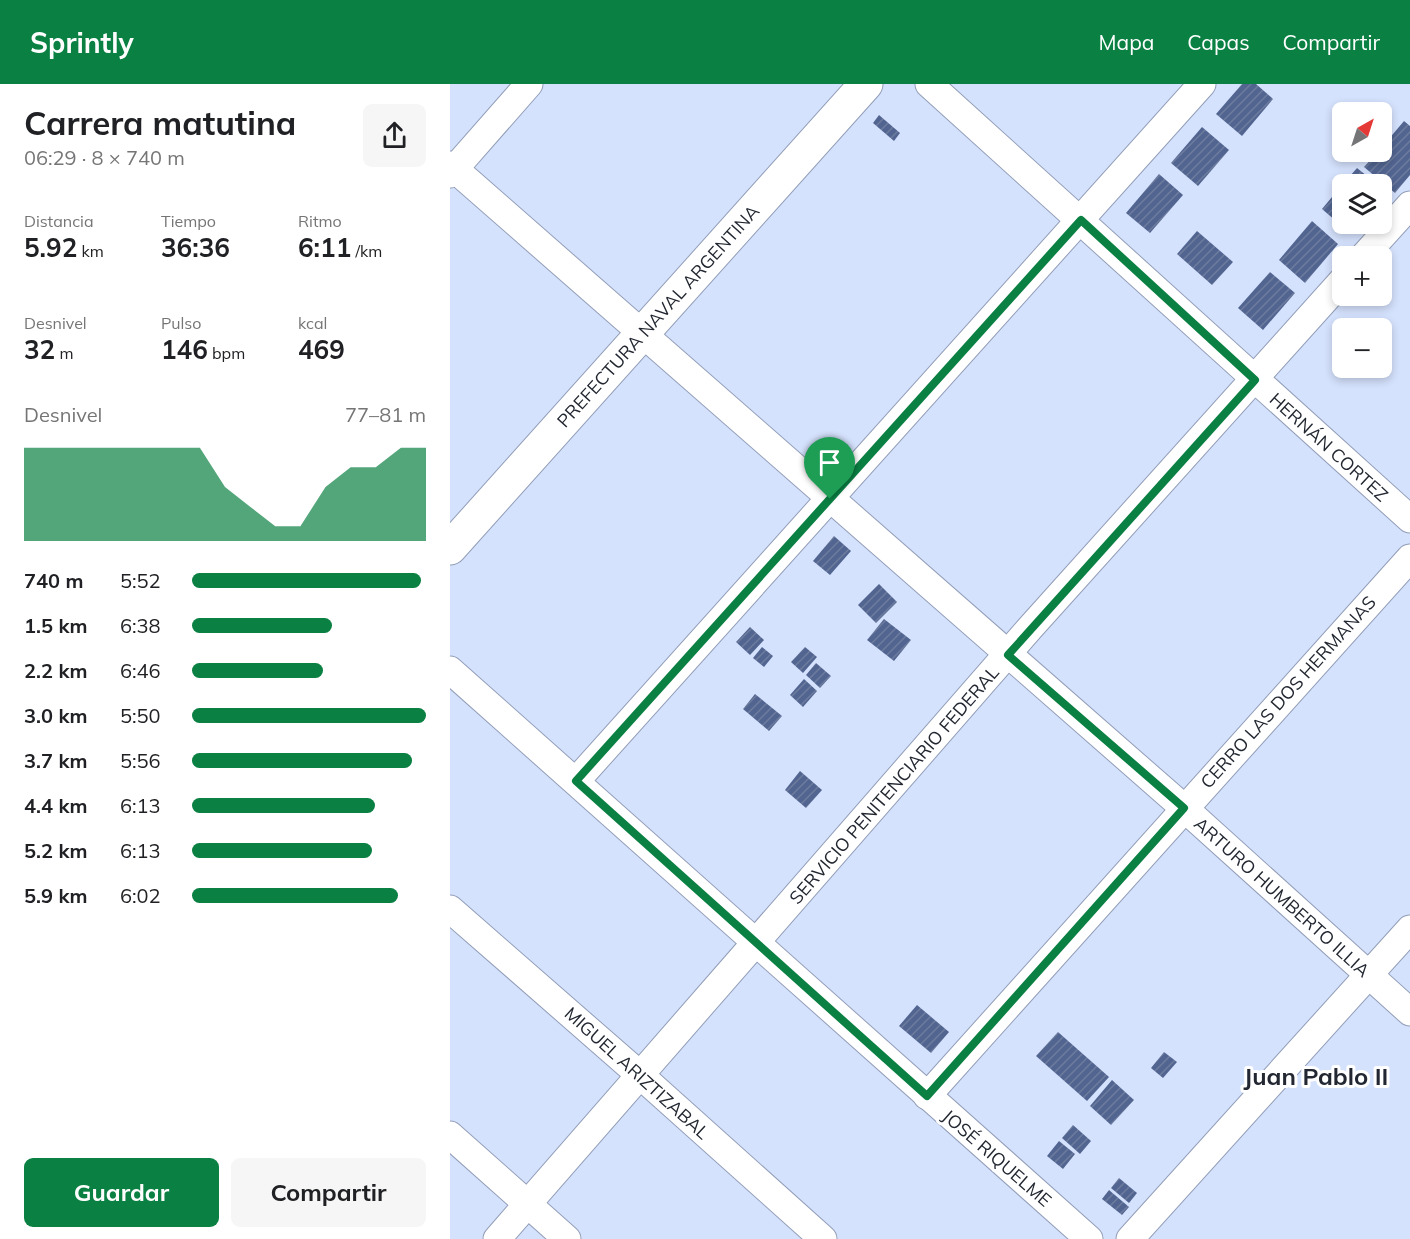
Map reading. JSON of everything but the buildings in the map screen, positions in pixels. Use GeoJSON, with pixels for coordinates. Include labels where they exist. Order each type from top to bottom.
{"type":"FeatureCollection","features":[{"type":"Feature","properties":{"kind":"main road","name":"PREFECTURA NAVAL ARGENTINA"},"geometry":{"type":"LineString","coordinates":[[450,548],[866,84]]}},
{"type":"Feature","properties":{"kind":"street"},"geometry":{"type":"LineString","coordinates":[[451,170],[529,84]]}},
{"type":"Feature","properties":{"kind":"street","name":"HERNÁN CORTEZ"},"geometry":{"type":"LineString","coordinates":[[929,84],[1410,519]]}},
{"type":"Feature","properties":{"kind":"street"},"geometry":{"type":"LineString","coordinates":[[576,781],[1202,84]]}},
{"type":"Feature","properties":{"kind":"street","name":"ARTURO HUMBERTO ILLIA"},"geometry":{"type":"LineString","coordinates":[[451,170],[1184,808],[1410,1012]]}},
{"type":"Feature","properties":{"kind":"street"},"geometry":{"type":"LineString","coordinates":[[1373,246],[1410,204]]}},
{"type":"Feature","properties":{"kind":"street","name":"SERVICIO PENITENCIARIO FEDERAL"},"geometry":{"type":"LineString","coordinates":[[497,1239],[1008,655],[1332,292]]}},
{"type":"Feature","properties":{"kind":"street","name":"CERRO LAS DOS HERMANAS"},"geometry":{"type":"LineString","coordinates":[[927,1096],[1410,558]]}},
{"type":"Feature","properties":{"kind":"street","name":"JOSÉ RIQUELME"},"geometry":{"type":"LineString","coordinates":[[450,670],[1089,1239]]}},
{"type":"Feature","properties":{"kind":"street","name":"MIGUEL ARIZTIZABAL"},"geometry":{"type":"LineString","coordinates":[[450,909],[823,1239]]}},
{"type":"Feature","properties":{"kind":"street"},"geometry":{"type":"LineString","coordinates":[[1130,1239],[1410,929]]}},
{"type":"Feature","properties":{"kind":"street"},"geometry":{"type":"LineString","coordinates":[[450,1135],[567,1239]]}},
{"type":"Feature","properties":{"kind":"district","name":"Juan Pablo II"},"geometry":{"type":"Point","coordinates":[1316,1076]}},
{"type":"Feature","properties":{"kind":"route"},"geometry":{"type":"LineString","coordinates":[[1081,220],[1255,380],[1008,655],[1184,808],[927,1096],[576,781],[830,499],[1081,220]]}}]}
